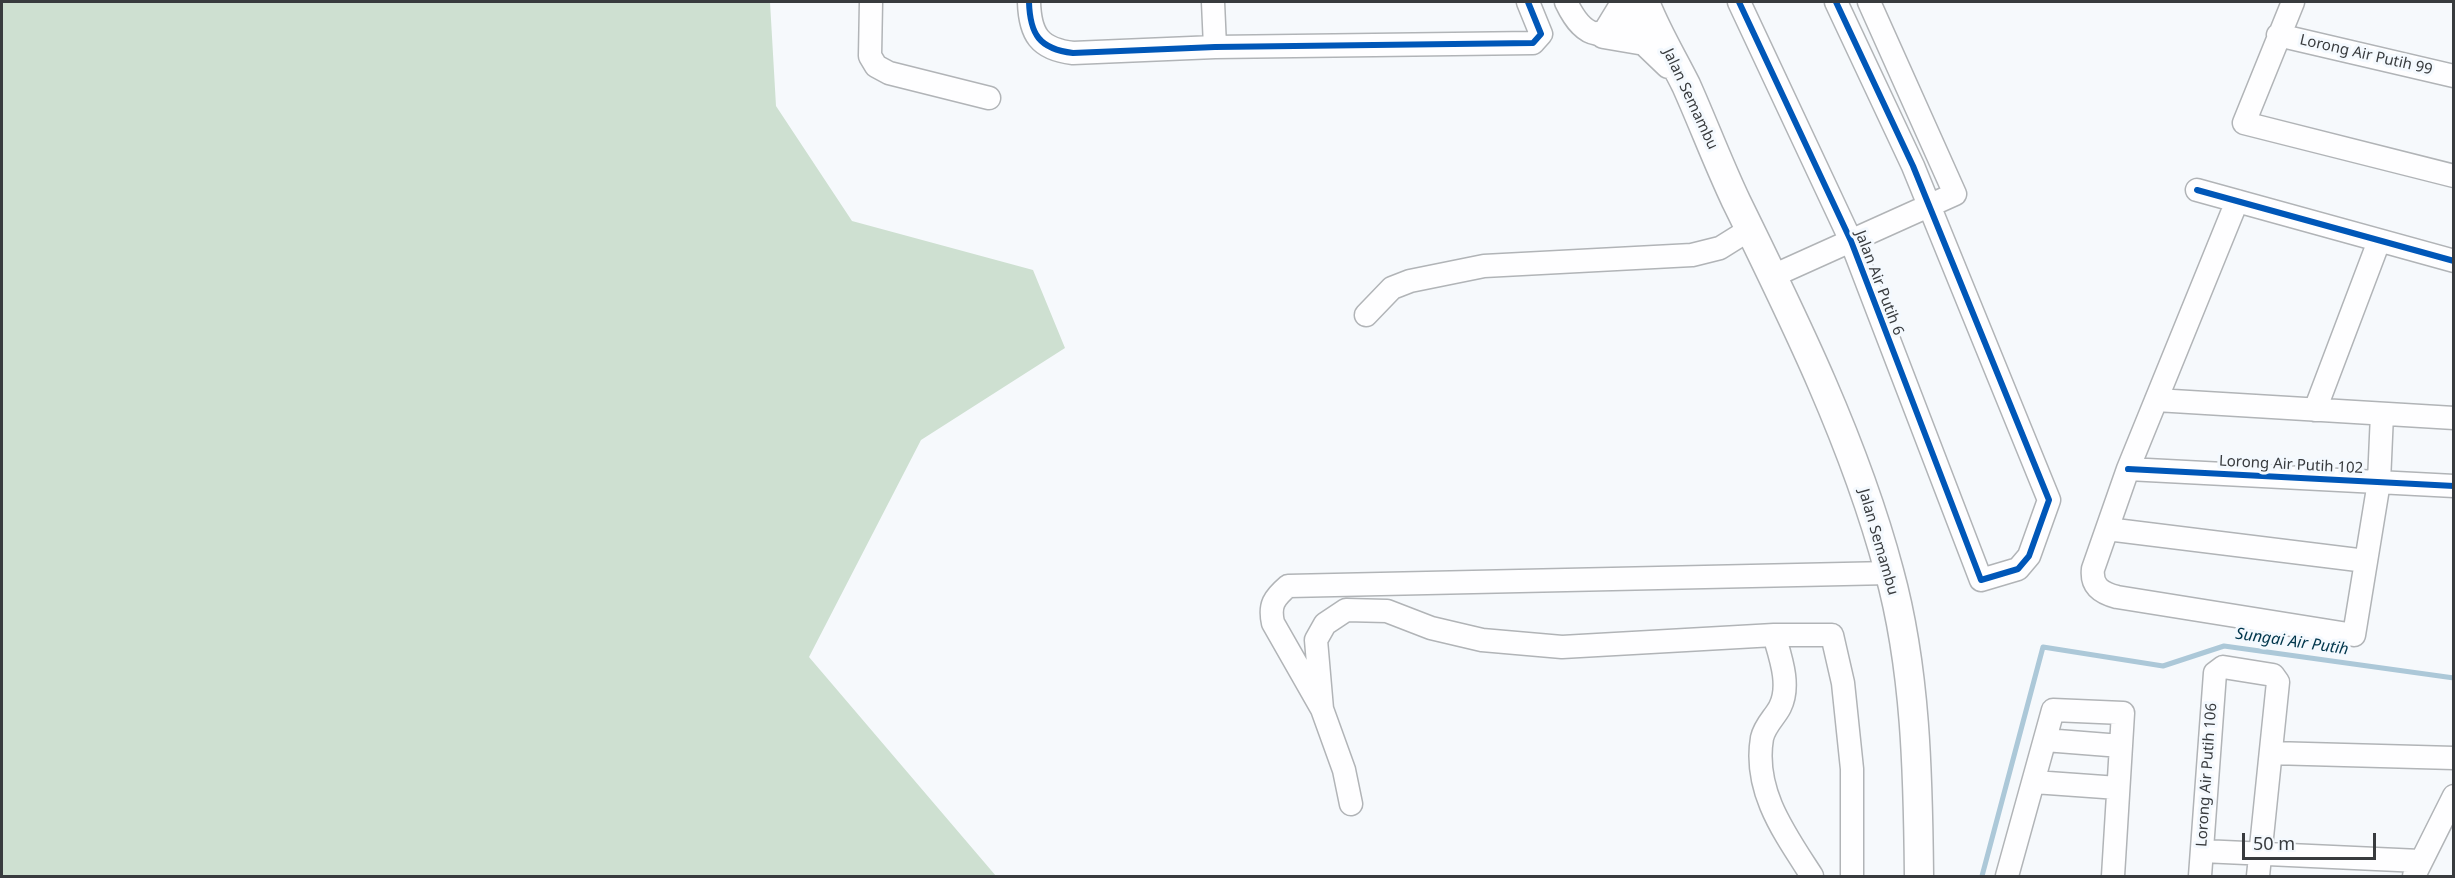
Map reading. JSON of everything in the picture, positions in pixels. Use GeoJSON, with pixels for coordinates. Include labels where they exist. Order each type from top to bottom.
{"type":"FeatureCollection","features":[{"type":"Feature","properties":{"kind":"main road"},"geometry":{"type":"LineString","coordinates":[[1626,2],[1606,33],[1645,41],[1654,48],[1685,85]]}},
{"type":"Feature","properties":{"kind":"main road","name":"Jalan Semambu"},"geometry":{"type":"LineString","coordinates":[[1659,10],[1685,85],[1736,201],[1775,275],[1860,479],[1890,573],[1906,668],[1915,745],[1918,876]]}},
{"type":"Feature","properties":{"kind":"main road","name":"Jalan Semambu"},"geometry":{"type":"LineString","coordinates":[[1659,10],[1748,195],[1752,228]]}},
{"type":"Feature","properties":{"kind":"street"},"geometry":{"type":"LineString","coordinates":[[871,2],[870,56],[876,66],[889,73],[989,98]]}},
{"type":"Feature","properties":{"kind":"street"},"geometry":{"type":"LineString","coordinates":[[1029,2],[1033,32],[1040,40],[1059,52],[1215,47],[1533,43],[1541,34],[1528,2]]}},
{"type":"Feature","properties":{"kind":"street"},"geometry":{"type":"LineString","coordinates":[[1213,2],[1215,47]]}},
{"type":"Feature","properties":{"kind":"street"},"geometry":{"type":"LineString","coordinates":[[1566,2],[1575,20],[1583,29],[1593,34],[1606,33],[1659,10]]}},
{"type":"Feature","properties":{"kind":"street","name":"Jalan Air Putih 6"},"geometry":{"type":"LineString","coordinates":[[1739,2],[1851,241],[1981,580],[2018,569],[2029,556],[2049,500],[1929,206]]}},
{"type":"Feature","properties":{"kind":"street"},"geometry":{"type":"LineString","coordinates":[[1836,2],[1929,206]]}},
{"type":"Feature","properties":{"kind":"street"},"geometry":{"type":"LineString","coordinates":[[1775,275],[1956,194],[1869,2]]}},
{"type":"Feature","properties":{"kind":"street"},"geometry":{"type":"LineString","coordinates":[[2293,2],[2244,123],[2454,176]]}},
{"type":"Feature","properties":{"kind":"street","name":"Lorong Air Putih 99"},"geometry":{"type":"LineString","coordinates":[[2278,35],[2454,76]]}},
{"type":"Feature","properties":{"kind":"street"},"geometry":{"type":"LineString","coordinates":[[2197,190],[2454,261]]}},
{"type":"Feature","properties":{"kind":"street"},"geometry":{"type":"LineString","coordinates":[[2237,201],[2128,469],[2092,579],[2105,594],[2354,634],[2379,482],[2382,414]]}},
{"type":"Feature","properties":{"kind":"street"},"geometry":{"type":"LineString","coordinates":[[1366,315],[1392,288],[1410,281],[1484,266],[1692,255],[1720,248],[1752,228]]}},
{"type":"Feature","properties":{"kind":"street"},"geometry":{"type":"LineString","coordinates":[[2315,410],[2379,241]]}},
{"type":"Feature","properties":{"kind":"street"},"geometry":{"type":"LineString","coordinates":[[2156,400],[2454,418]]}},
{"type":"Feature","properties":{"kind":"street","name":"Lorong Air Putih 102"},"geometry":{"type":"LineString","coordinates":[[2128,469],[2454,486]]}},
{"type":"Feature","properties":{"kind":"street"},"geometry":{"type":"LineString","coordinates":[[2107,529],[2366,561]]}},
{"type":"Feature","properties":{"kind":"street"},"geometry":{"type":"LineString","coordinates":[[1351,804],[1344,770],[1322,709],[1273,623],[1270,609],[1275,597],[1288,586],[1890,573]]}},
{"type":"Feature","properties":{"kind":"street"},"geometry":{"type":"LineString","coordinates":[[1322,709],[1316,640],[1325,624],[1347,610],[1387,611],[1431,628],[1482,640],[1562,647],[1774,635],[1832,635],[1843,683],[1852,769],[1852,876]]}},
{"type":"Feature","properties":{"kind":"street"},"geometry":{"type":"LineString","coordinates":[[1774,635],[1785,689],[1780,706],[1771,717],[1762,736],[1760,766],[1766,799],[1812,876]]}},
{"type":"Feature","properties":{"kind":"street","name":"Lorong Air Putih 106"},"geometry":{"type":"LineString","coordinates":[[2200,876],[2215,673],[2223,667],[2272,675],[2277,682],[2271,753]]}},
{"type":"Feature","properties":{"kind":"street"},"geometry":{"type":"LineString","coordinates":[[2007,876],[2053,710],[2123,713],[2113,876]]}},
{"type":"Feature","properties":{"kind":"street"},"geometry":{"type":"LineString","coordinates":[[2045,740],[2121,746]]}},
{"type":"Feature","properties":{"kind":"street"},"geometry":{"type":"LineString","coordinates":[[2258,876],[2271,753],[2454,758]]}},
{"type":"Feature","properties":{"kind":"street"},"geometry":{"type":"LineString","coordinates":[[2034,782],[2118,788]]}},
{"type":"Feature","properties":{"kind":"street"},"geometry":{"type":"LineString","coordinates":[[2202,850],[2261,853],[2417,868],[2454,796]]}},
{"type":"Feature","properties":{"kind":"green space"},"geometry":{"type":"Polygon","coordinates":[[[2,2],[770,2],[776,106],[852,221],[1033,270],[1065,348],[921,440],[809,657],[996,876],[2,876],[2,2]]]}},
{"type":"Feature","properties":{"kind":"waterway","name":"Sungai Air Putih"},"geometry":{"type":"LineString","coordinates":[[1982,876],[2043,647],[2163,666],[2224,646],[2454,678]]}},
{"type":"Feature","properties":{"kind":"cycle path"},"geometry":{"type":"LineString","coordinates":[[1029,2],[1034,31],[1044,44],[1073,53],[1215,47],[1533,43],[1541,34],[1528,2]]}},
{"type":"Feature","properties":{"kind":"cycle path"},"geometry":{"type":"LineString","coordinates":[[1739,2],[1851,241],[1981,580],[2018,569],[2029,556],[2049,500],[1913,166],[1836,2]]}},
{"type":"Feature","properties":{"kind":"cycle path"},"geometry":{"type":"LineString","coordinates":[[2197,190],[2454,261]]}},
{"type":"Feature","properties":{"kind":"cycle path"},"geometry":{"type":"LineString","coordinates":[[2128,469],[2454,486]]}}]}
